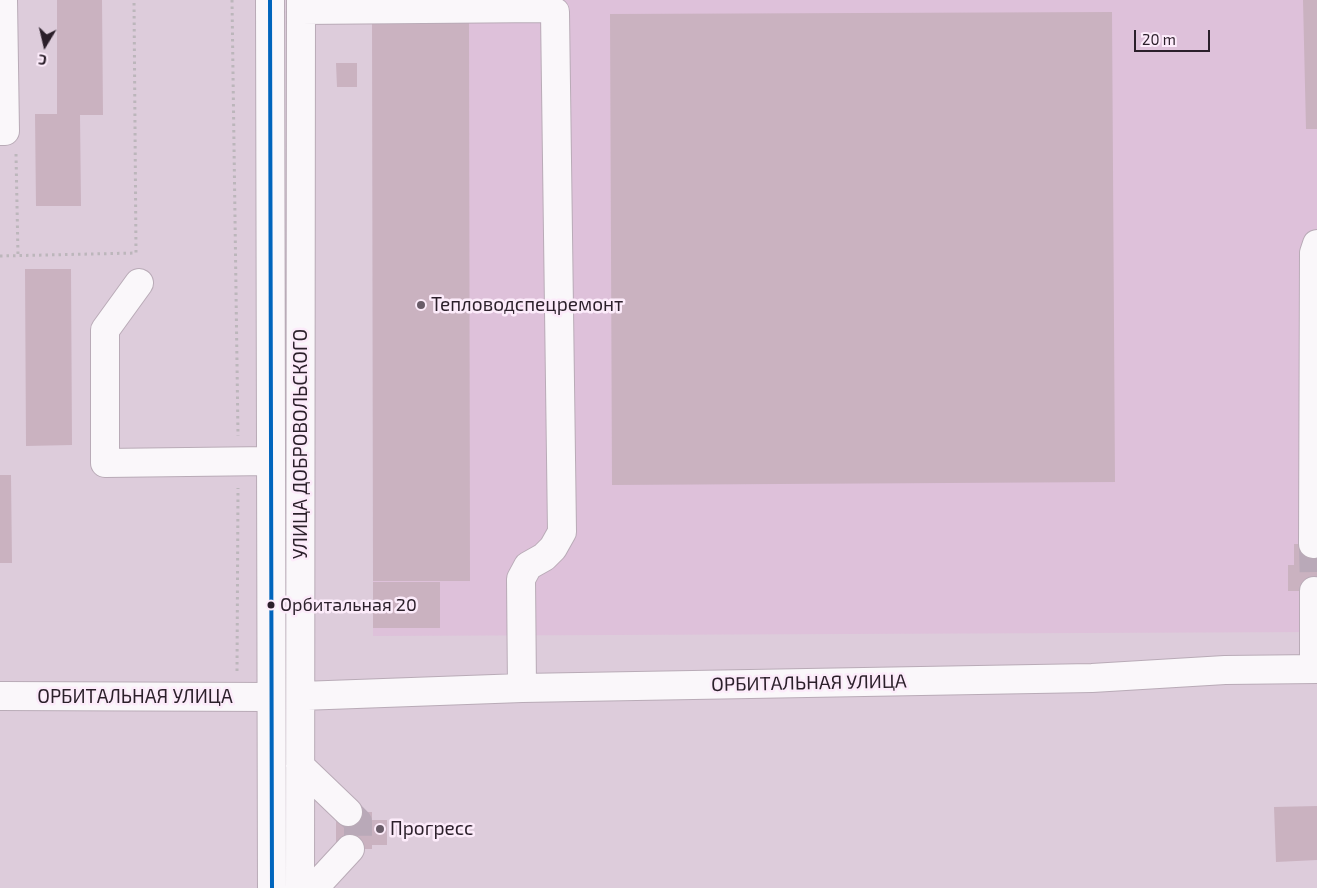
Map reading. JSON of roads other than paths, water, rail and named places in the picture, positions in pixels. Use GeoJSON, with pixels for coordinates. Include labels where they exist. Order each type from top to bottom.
{"type":"FeatureCollection","features":[{"type":"Feature","properties":{"kind":"street"},"geometry":{"type":"LineString","coordinates":[[3,0],[3,131]]}},
{"type":"Feature","properties":{"kind":"street","name":"УЛИЦА ДОБРОВОЛЬСКОГО"},"geometry":{"type":"LineString","coordinates":[[270,0],[270,697],[272,888]]}},
{"type":"Feature","properties":{"kind":"street"},"geometry":{"type":"LineString","coordinates":[[301,5],[545,8],[555,12],[562,532],[553,548],[544,557],[528,566],[521,579],[522,688]]}},
{"type":"Feature","properties":{"kind":"street","name":"УЛИЦА ДОБРОВОЛЬСКОГО"},"geometry":{"type":"LineString","coordinates":[[300,888],[301,5]]}},
{"type":"Feature","properties":{"kind":"street"},"geometry":{"type":"LineString","coordinates":[[1313,544],[1314,253],[1317,244]]}},
{"type":"Feature","properties":{"kind":"street"},"geometry":{"type":"LineString","coordinates":[[139,282],[104,330],[105,463],[270,461]]}},
{"type":"Feature","properties":{"kind":"street"},"geometry":{"type":"LineString","coordinates":[[1314,591],[1316,669]]}},
{"type":"Feature","properties":{"kind":"street","name":"ОРБИТАЛЬНАЯ УЛИЦА"},"geometry":{"type":"LineString","coordinates":[[300,696],[522,688],[1092,678],[1225,670],[1316,669]]}},
{"type":"Feature","properties":{"kind":"street","name":"ОРБИТАЛЬНАЯ УЛИЦА"},"geometry":{"type":"LineString","coordinates":[[0,696],[270,697]]}},
{"type":"Feature","properties":{"kind":"street"},"geometry":{"type":"LineString","coordinates":[[300,766],[348,812]]}},
{"type":"Feature","properties":{"kind":"street"},"geometry":{"type":"LineString","coordinates":[[314,888],[350,849]]}},
{"type":"Feature","properties":{"kind":"tunnel"},"geometry":{"type":"LineString","coordinates":[[1313,544],[1314,591]]}},
{"type":"Feature","properties":{"kind":"tunnel"},"geometry":{"type":"LineString","coordinates":[[348,812],[358,822],[358,840],[350,849]]}},
{"type":"Feature","properties":{"kind":"place","name":"Тепловодспецремонт"},"geometry":{"type":"Point","coordinates":[421,305]}},
{"type":"Feature","properties":{"kind":"place","name":"Орбитальная 20"},"geometry":{"type":"Point","coordinates":[271,605]}},
{"type":"Feature","properties":{"kind":"place","name":"Прогресс"},"geometry":{"type":"Point","coordinates":[380,829]}}]}
